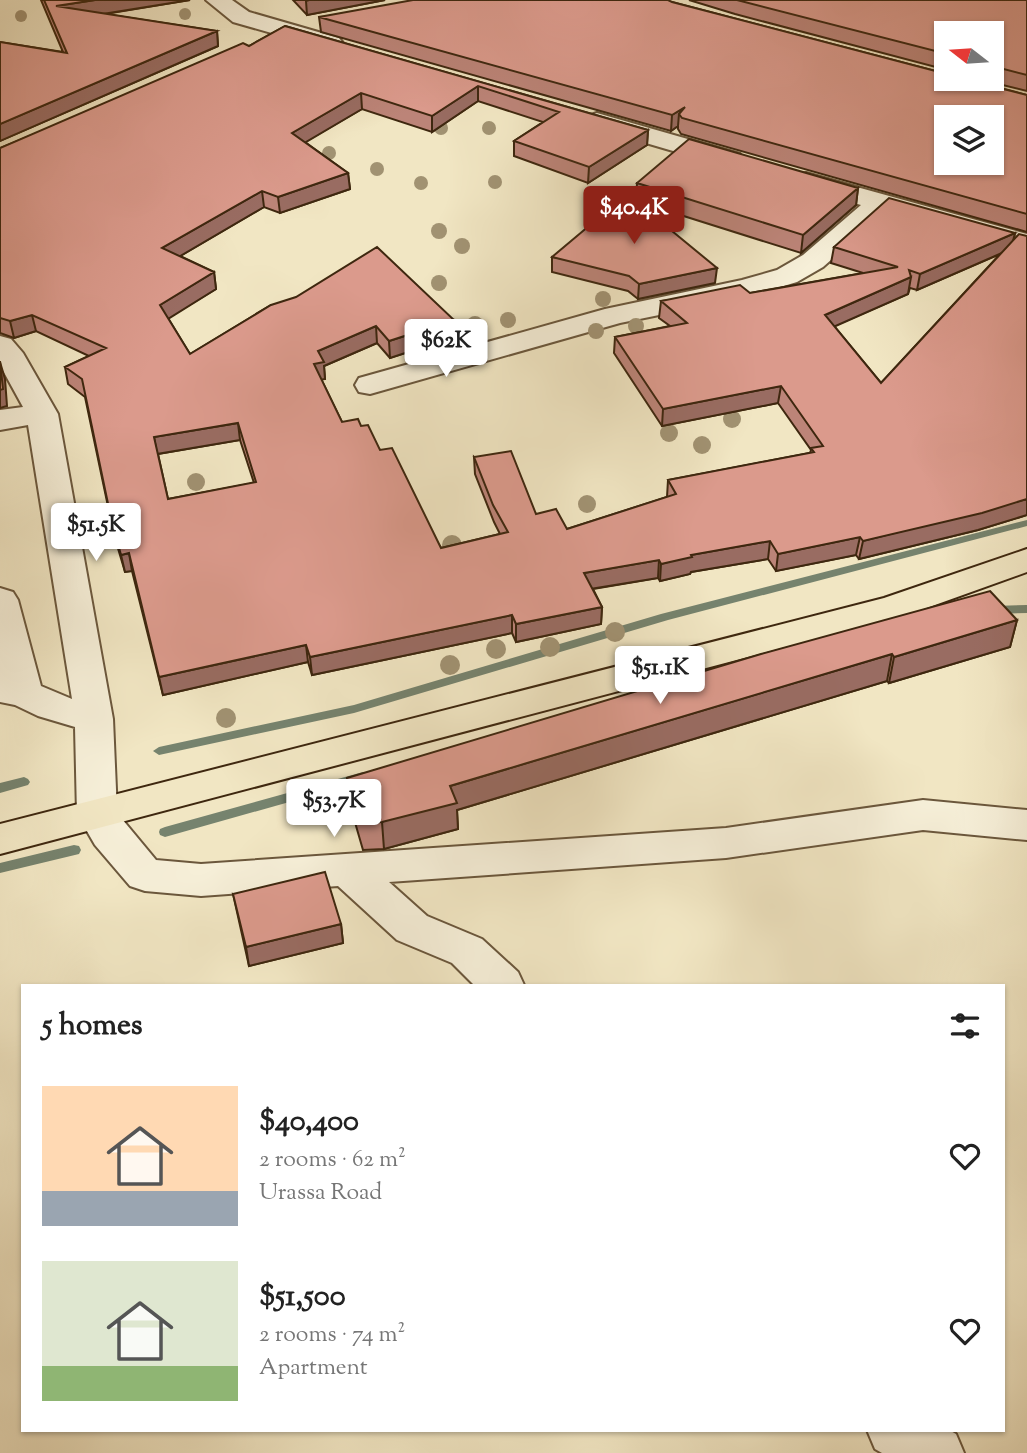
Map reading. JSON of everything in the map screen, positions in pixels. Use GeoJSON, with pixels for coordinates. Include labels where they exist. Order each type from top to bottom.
{"type":"FeatureCollection","features":[{"type":"Feature","properties":{"kind":"main road"},"geometry":{"type":"LineString","coordinates":[[0,839],[894,607],[1027,560]]}},
{"type":"Feature","properties":{"kind":"street"},"geometry":{"type":"LineString","coordinates":[[217,0],[242,18],[352,50]]}},
{"type":"Feature","properties":{"kind":"street"},"geometry":{"type":"LineString","coordinates":[[250,43],[286,29],[335,18]]}},
{"type":"Feature","properties":{"kind":"street"},"geometry":{"type":"LineString","coordinates":[[576,115],[761,168]]}},
{"type":"Feature","properties":{"kind":"street"},"geometry":{"type":"LineString","coordinates":[[787,176],[1027,243]]}},
{"type":"Feature","properties":{"kind":"street"},"geometry":{"type":"LineString","coordinates":[[370,385],[615,315],[747,288],[787,276],[813,261],[880,202]]}},
{"type":"Feature","properties":{"kind":"street"},"geometry":{"type":"LineString","coordinates":[[0,345],[12,359],[42,414],[94,719],[97,814],[109,834],[145,875],[201,880],[726,843],[923,815],[1026,825]]}},
{"type":"Feature","properties":{"kind":"street"},"geometry":{"type":"LineString","coordinates":[[0,420],[42,414]]}},
{"type":"Feature","properties":{"kind":"street"},"geometry":{"type":"LineString","coordinates":[[0,600],[12,691],[51,707],[94,719]]}},
{"type":"Feature","properties":{"kind":"street"},"geometry":{"type":"LineString","coordinates":[[346,869],[412,928],[467,951],[501,984]]}},
{"type":"Feature","properties":{"kind":"street"},"geometry":{"type":"LineString","coordinates":[[898,1432],[937,1453]]}},
{"type":"Feature","properties":{"kind":"building"},"geometry":{"type":"Polygon","coordinates":[[[44,0],[95,0],[56,6],[217,31],[0,124],[0,42],[67,53],[44,0]]]}},
{"type":"Feature","properties":{"kind":"building"},"geometry":{"type":"Polygon","coordinates":[[[413,0],[668,0],[934,71],[934,91],[1004,89],[1027,95],[1027,214],[682,118],[679,114],[685,107],[672,115],[319,17],[413,0]]]}},
{"type":"Feature","properties":{"kind":"building"},"geometry":{"type":"Polygon","coordinates":[[[737,0],[1027,0],[1027,75],[1004,69],[1004,21],[934,21],[934,51],[737,0]]]}},
{"type":"Feature","properties":{"kind":"building"},"geometry":{"type":"Polygon","coordinates":[[[285,26],[648,130],[589,167],[514,141],[559,112],[478,86],[432,116],[361,93],[292,133],[348,173],[278,197],[262,191],[162,248],[214,272],[160,305],[190,354],[271,305],[296,297],[377,247],[454,320],[389,341],[376,326],[318,351],[324,362],[314,364],[342,422],[358,419],[361,426],[368,425],[380,450],[392,448],[441,548],[508,532],[493,505],[474,457],[511,451],[536,514],[556,509],[567,529],[676,494],[668,480],[814,452],[811,448],[823,446],[781,386],[663,409],[615,337],[687,323],[661,301],[740,285],[750,293],[898,267],[834,247],[889,198],[1015,233],[920,274],[909,270],[911,277],[825,315],[881,383],[1019,234],[1027,236],[1027,499],[982,513],[863,541],[860,537],[778,554],[770,541],[691,555],[692,557],[661,564],[659,560],[584,573],[602,607],[516,624],[512,615],[310,657],[306,645],[159,677],[129,553],[121,555],[111,518],[82,379],[65,367],[106,348],[32,315],[10,321],[0,318],[0,148],[243,43],[249,46],[285,26]],[[238,423],[154,437],[168,499],[256,482],[238,423]]]}},
{"type":"Feature","properties":{"kind":"building"},"geometry":{"type":"Polygon","coordinates":[[[689,139],[858,188],[803,235],[637,183],[689,139]]]}},
{"type":"Feature","properties":{"kind":"building"},"geometry":{"type":"Polygon","coordinates":[[[627,194],[717,268],[639,284],[629,276],[552,257],[627,194]]]}},
{"type":"Feature","properties":{"kind":"building"},"geometry":{"type":"Polygon","coordinates":[[[0,361],[3,389],[0,390],[0,361]]]}},
{"type":"Feature","properties":{"kind":"building"},"geometry":{"type":"Polygon","coordinates":[[[990,591],[1017,620],[894,657],[892,654],[450,786],[457,803],[382,822],[360,824],[347,778],[761,654],[990,591]]]}},
{"type":"Feature","properties":{"kind":"building"},"geometry":{"type":"Polygon","coordinates":[[[325,872],[341,924],[246,947],[233,894],[325,872]]]}},
{"type":"Feature","properties":{"kind":"waterway"},"geometry":{"type":"LineString","coordinates":[[159,751],[354,709],[665,617],[1027,523]]}},
{"type":"Feature","properties":{"kind":"waterway"},"geometry":{"type":"LineString","coordinates":[[992,610],[1027,609]]}},
{"type":"Feature","properties":{"kind":"waterway"},"geometry":{"type":"LineString","coordinates":[[165,832],[363,777]]}},
{"type":"Feature","properties":{"kind":"waterway"},"geometry":{"type":"LineString","coordinates":[[0,788],[24,782]]}},
{"type":"Feature","properties":{"kind":"waterway"},"geometry":{"type":"LineString","coordinates":[[0,868],[74,850]]}}]}
